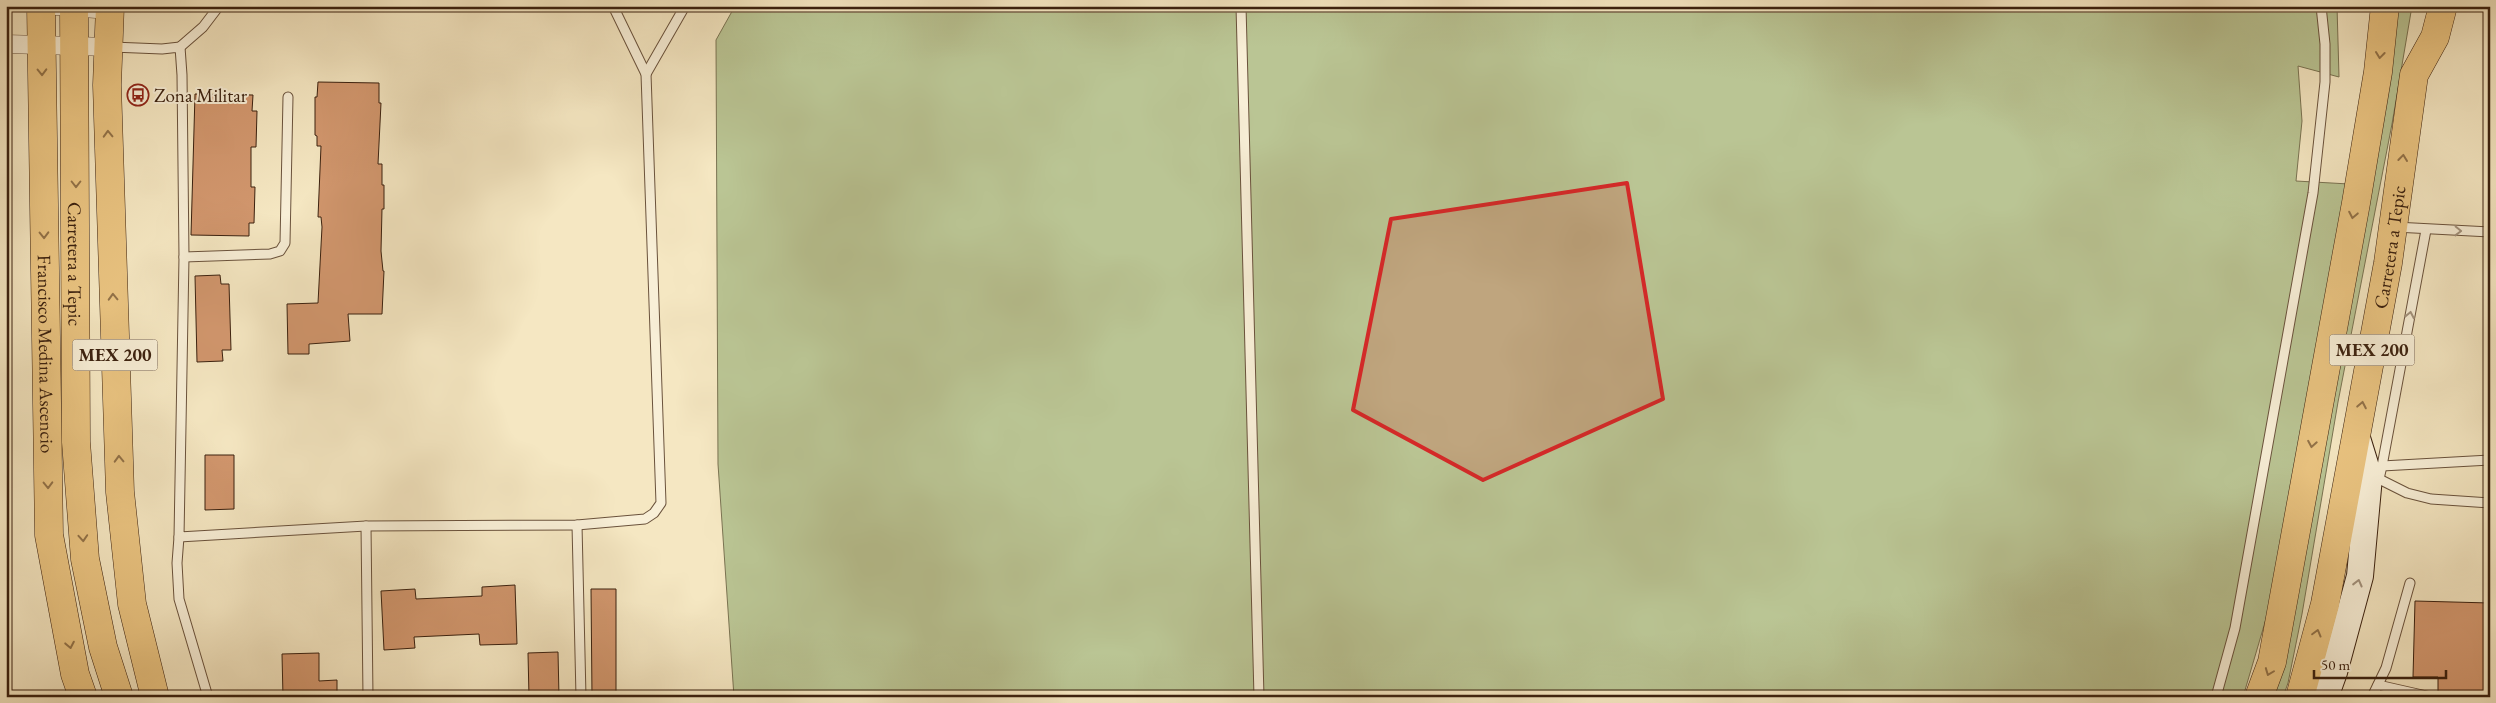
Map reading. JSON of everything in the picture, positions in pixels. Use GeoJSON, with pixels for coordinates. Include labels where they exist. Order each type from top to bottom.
{"type":"FeatureCollection","features":[{"type":"Feature","properties":{"kind":"highway","name":"Francisco Medina Ascencio"},"geometry":{"type":"LineString","coordinates":[[41,6],[49,535],[75,674],[83,697]]}},
{"type":"Feature","properties":{"kind":"highway","name":"MEX 200"},"geometry":{"type":"LineString","coordinates":[[2259,697],[2274,652],[2356,203],[2378,72],[2385,6]]}},
{"type":"Feature","properties":{"kind":"highway","name":"Carretera a Tepic"},"geometry":{"type":"LineString","coordinates":[[68,7],[75,47],[76,442],[85,559],[103,647],[119,697]]}},
{"type":"Feature","properties":{"kind":"highway","name":"Carretera a Tepic"},"geometry":{"type":"LineString","coordinates":[[110,8],[107,85],[120,492],[132,604],[155,697]]}},
{"type":"Feature","properties":{"kind":"highway","name":"Carretera a Tepic"},"geometry":{"type":"LineString","coordinates":[[2300,697],[2325,604],[2370,473],[2356,435],[2394,227],[2414,75],[2435,37],[2429,9]]}},
{"type":"Feature","properties":{"kind":"highway"},"geometry":{"type":"LineString","coordinates":[[45,328],[76,442]]}},
{"type":"Feature","properties":{"kind":"highway"},"geometry":{"type":"LineString","coordinates":[[120,492],[143,602],[174,697]]}},
{"type":"Feature","properties":{"kind":"main road"},"geometry":{"type":"LineString","coordinates":[[2325,697],[2334,672],[2360,576],[2370,473]]}},
{"type":"Feature","properties":{"kind":"street"},"geometry":{"type":"LineString","coordinates":[[68,7],[110,8]]}},
{"type":"Feature","properties":{"kind":"street"},"geometry":{"type":"LineString","coordinates":[[6,44],[109,47]]}},
{"type":"Feature","properties":{"kind":"lane"},"geometry":{"type":"LineString","coordinates":[[109,47],[162,49],[180,47],[203,27],[219,6]]}},
{"type":"Feature","properties":{"kind":"lane"},"geometry":{"type":"LineString","coordinates":[[179,537],[366,526],[577,525],[645,518],[654,513],[661,503],[646,74],[613,6]]}},
{"type":"Feature","properties":{"kind":"lane"},"geometry":{"type":"LineString","coordinates":[[646,74],[684,6]]}},
{"type":"Feature","properties":{"kind":"lane"},"geometry":{"type":"LineString","coordinates":[[1241,6],[1259,697]]}},
{"type":"Feature","properties":{"kind":"lane"},"geometry":{"type":"LineString","coordinates":[[2216,697],[2235,628],[2313,193],[2325,82],[2322,6]]}},
{"type":"Feature","properties":{"kind":"lane"},"geometry":{"type":"LineString","coordinates":[[180,47],[184,257],[177,562],[179,599],[208,697]]}},
{"type":"Feature","properties":{"kind":"lane"},"geometry":{"type":"LineString","coordinates":[[184,257],[270,254],[280,251],[285,244],[288,97]]}},
{"type":"Feature","properties":{"kind":"lane"},"geometry":{"type":"LineString","coordinates":[[2394,227],[2490,232]]}},
{"type":"Feature","properties":{"kind":"lane"},"geometry":{"type":"LineString","coordinates":[[2370,473],[2426,230]]}},
{"type":"Feature","properties":{"kind":"lane"},"geometry":{"type":"LineString","coordinates":[[2370,473],[2490,460]]}},
{"type":"Feature","properties":{"kind":"lane"},"geometry":{"type":"LineString","coordinates":[[2370,473],[2407,493],[2431,499],[2490,503]]}},
{"type":"Feature","properties":{"kind":"lane"},"geometry":{"type":"LineString","coordinates":[[577,525],[581,697]]}},
{"type":"Feature","properties":{"kind":"lane"},"geometry":{"type":"LineString","coordinates":[[366,526],[368,697]]}},
{"type":"Feature","properties":{"kind":"lane"},"geometry":{"type":"LineString","coordinates":[[2372,697],[2386,668],[2410,583]]}},
{"type":"Feature","properties":{"kind":"lane"},"geometry":{"type":"LineString","coordinates":[[2378,685],[2431,697]]}},
{"type":"Feature","properties":{"kind":"highlighted area"},"geometry":{"type":"Polygon","coordinates":[[[1627,183],[1663,399],[1483,480],[1353,410],[1391,219],[1627,183]]]}},
{"type":"Feature","properties":{"kind":"green space"},"geometry":{"type":"Polygon","coordinates":[[[735,6],[2337,6],[2339,77],[2298,66],[2302,121],[2296,181],[2349,184],[2288,544],[2243,697],[734,697],[718,464],[716,40],[735,6]]]}},
{"type":"Feature","properties":{"kind":"green space"},"geometry":{"type":"Polygon","coordinates":[[[2396,6],[2412,6],[2392,124],[2338,402],[2302,614],[2288,683],[2283,697],[2269,697],[2396,6]]]}},
{"type":"Feature","properties":{"kind":"building"},"geometry":{"type":"Polygon","coordinates":[[[318,82],[379,83],[379,103],[381,103],[378,164],[382,164],[382,185],[384,185],[381,251],[384,271],[382,314],[348,314],[350,341],[309,344],[309,354],[288,354],[287,304],[318,303],[322,227],[321,217],[318,217],[321,146],[317,146],[317,136],[315,135],[315,97],[317,97],[318,82]]]}},
{"type":"Feature","properties":{"kind":"building"},"geometry":{"type":"Polygon","coordinates":[[[195,94],[253,95],[252,111],[257,111],[256,147],[251,147],[251,187],[255,187],[254,223],[249,223],[249,236],[191,235],[195,94]]]}},
{"type":"Feature","properties":{"kind":"building"},"geometry":{"type":"Polygon","coordinates":[[[220,275],[221,284],[229,284],[231,350],[222,350],[223,361],[197,362],[195,276],[220,275]]]}},
{"type":"Feature","properties":{"kind":"building"},"geometry":{"type":"Polygon","coordinates":[[[205,455],[234,455],[234,509],[205,510],[205,455]]]}},
{"type":"Feature","properties":{"kind":"building"},"geometry":{"type":"Polygon","coordinates":[[[515,585],[517,644],[480,645],[479,634],[414,637],[415,648],[384,650],[381,591],[415,589],[416,599],[482,596],[482,587],[515,585]]]}},
{"type":"Feature","properties":{"kind":"building"},"geometry":{"type":"Polygon","coordinates":[[[591,589],[616,589],[616,697],[592,697],[591,589]]]}},
{"type":"Feature","properties":{"kind":"building"},"geometry":{"type":"Polygon","coordinates":[[[2415,601],[2490,603],[2490,697],[2438,697],[2438,677],[2413,677],[2415,601]]]}},
{"type":"Feature","properties":{"kind":"building"},"geometry":{"type":"Polygon","coordinates":[[[558,652],[559,697],[529,697],[528,653],[558,652]]]}},
{"type":"Feature","properties":{"kind":"building"},"geometry":{"type":"Polygon","coordinates":[[[319,653],[319,681],[337,680],[337,697],[283,697],[282,654],[319,653]]]}},
{"type":"Feature","properties":{"kind":"place","name":"Zona Militar"},"geometry":{"type":"Point","coordinates":[138,95]}}]}
